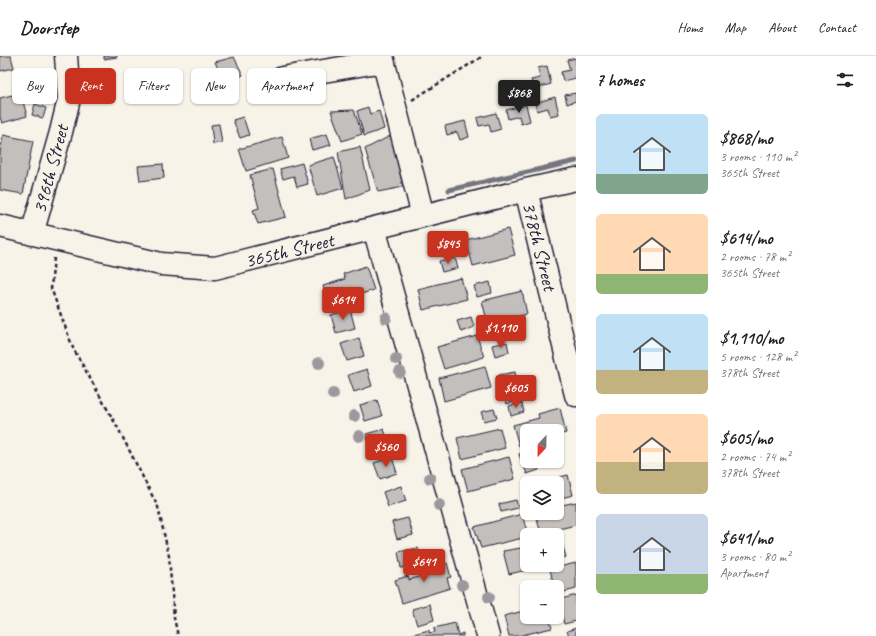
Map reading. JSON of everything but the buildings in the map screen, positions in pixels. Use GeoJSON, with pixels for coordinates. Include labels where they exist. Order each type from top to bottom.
{"type":"FeatureCollection","features":[{"type":"Feature","properties":{"kind":"street","name":"396th Street"},"geometry":{"type":"LineString","coordinates":[[32,234],[69,99],[66,56]]}},
{"type":"Feature","properties":{"kind":"street"},"geometry":{"type":"LineString","coordinates":[[326,70],[382,59],[423,216]]}},
{"type":"Feature","properties":{"kind":"street","name":"365th Street"},"geometry":{"type":"LineString","coordinates":[[0,226],[161,264],[215,268],[526,190],[576,179]]}},
{"type":"Feature","properties":{"kind":"street","name":"378th Street"},"geometry":{"type":"LineString","coordinates":[[526,190],[576,395]]}},
{"type":"Feature","properties":{"kind":"street"},"geometry":{"type":"LineString","coordinates":[[374,228],[488,636]]}},
{"type":"Feature","properties":{"kind":"path"},"geometry":{"type":"LineString","coordinates":[[396,110],[483,56]]}},
{"type":"Feature","properties":{"kind":"path"},"geometry":{"type":"LineString","coordinates":[[55,239],[51,288],[73,348],[119,430],[158,507],[169,556],[174,618],[178,636]]}},
{"type":"Feature","properties":{"kind":"waterway"},"geometry":{"type":"LineString","coordinates":[[449,190],[576,161]]}}]}
